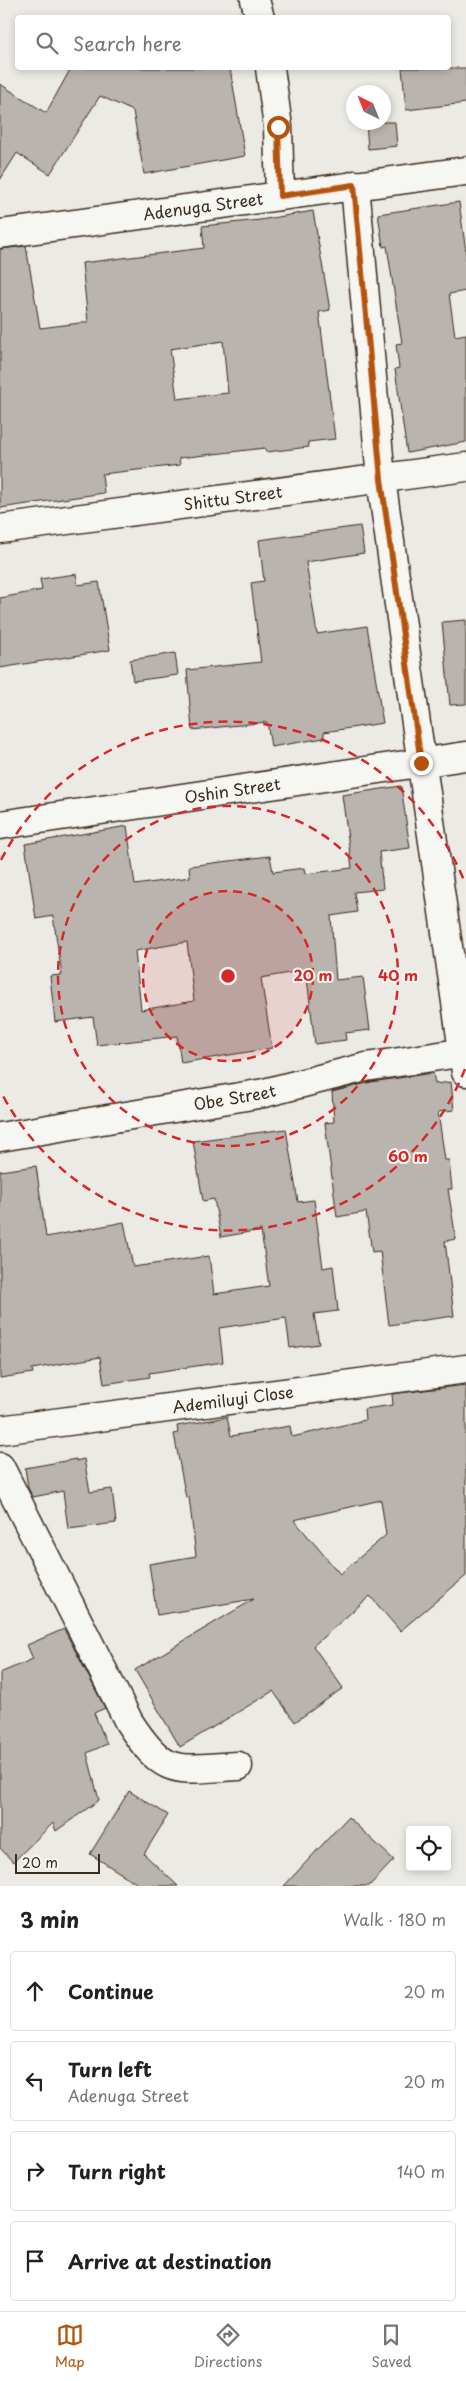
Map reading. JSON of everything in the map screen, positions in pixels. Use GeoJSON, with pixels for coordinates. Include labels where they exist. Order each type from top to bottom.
{"type":"FeatureCollection","features":[{"type":"Feature","properties":{"kind":"street"},"geometry":{"type":"LineString","coordinates":[[255,0],[259,15]]}},
{"type":"Feature","properties":{"kind":"street"},"geometry":{"type":"LineString","coordinates":[[270,70],[278,127],[280,196]]}},
{"type":"Feature","properties":{"kind":"street","name":"Adenuga Street"},"geometry":{"type":"LineString","coordinates":[[0,234],[466,170]]}},
{"type":"Feature","properties":{"kind":"street"},"geometry":{"type":"LineString","coordinates":[[354,185],[381,479],[465,1059]]}},
{"type":"Feature","properties":{"kind":"street","name":"Shittu Street"},"geometry":{"type":"LineString","coordinates":[[0,529],[466,467]]}},
{"type":"Feature","properties":{"kind":"street","name":"Oshin Street"},"geometry":{"type":"LineString","coordinates":[[0,825],[466,756]]}},
{"type":"Feature","properties":{"kind":"street","name":"Obe Street"},"geometry":{"type":"LineString","coordinates":[[0,1137],[264,1093],[366,1067],[465,1059]]}},
{"type":"Feature","properties":{"kind":"street","name":"Ademiluyi Close"},"geometry":{"type":"LineString","coordinates":[[0,1430],[466,1369]]}},
{"type":"Feature","properties":{"kind":"street"},"geometry":{"type":"LineString","coordinates":[[0,1467],[130,1722],[145,1746],[159,1760],[177,1769],[238,1766]]}},
{"type":"Feature","properties":{"kind":"building"},"geometry":{"type":"Polygon","coordinates":[[[451,68],[466,68],[466,103],[406,110],[402,70],[451,70],[451,68]]]}},
{"type":"Feature","properties":{"kind":"building"},"geometry":{"type":"Polygon","coordinates":[[[70,70],[230,70],[245,156],[144,174],[133,111],[100,96],[50,174],[17,153],[0,180],[0,84],[46,113],[70,70]]]}},
{"type":"Feature","properties":{"kind":"building"},"geometry":{"type":"Polygon","coordinates":[[[391,122],[395,122],[397,146],[368,149],[367,130],[391,130],[391,122]]]}},
{"type":"Feature","properties":{"kind":"building"},"geometry":{"type":"Polygon","coordinates":[[[459,202],[466,252],[466,291],[449,294],[455,336],[466,334],[466,442],[407,453],[395,369],[399,368],[396,344],[402,343],[387,246],[383,247],[378,214],[459,202]]]}},
{"type":"Feature","properties":{"kind":"building"},"geometry":{"type":"Polygon","coordinates":[[[313,211],[330,310],[319,312],[335,439],[308,442],[309,447],[266,452],[265,448],[179,458],[180,465],[102,474],[104,493],[0,508],[0,249],[26,246],[40,328],[88,322],[82,263],[204,248],[202,226],[260,220],[313,211]],[[223,341],[170,349],[177,399],[228,393],[223,341]]]}},
{"type":"Feature","properties":{"kind":"building"},"geometry":{"type":"Polygon","coordinates":[[[360,526],[364,553],[306,562],[317,634],[367,626],[383,723],[324,732],[324,738],[271,747],[267,722],[192,730],[187,670],[261,662],[251,583],[264,581],[259,540],[360,526]]]}},
{"type":"Feature","properties":{"kind":"building"},"geometry":{"type":"Polygon","coordinates":[[[76,574],[78,585],[99,582],[110,650],[0,668],[0,598],[42,590],[40,579],[76,574]]]}},
{"type":"Feature","properties":{"kind":"building"},"geometry":{"type":"Polygon","coordinates":[[[466,620],[466,704],[450,705],[442,622],[466,620]]]}},
{"type":"Feature","properties":{"kind":"building"},"geometry":{"type":"Polygon","coordinates":[[[175,653],[178,675],[133,681],[130,660],[175,653]]]}},
{"type":"Feature","properties":{"kind":"building"},"geometry":{"type":"Polygon","coordinates":[[[401,786],[410,848],[379,852],[383,889],[354,892],[357,912],[331,916],[336,980],[363,977],[370,1030],[345,1033],[346,1040],[315,1044],[306,970],[261,978],[272,1048],[181,1063],[177,1036],[97,1045],[93,1017],[55,1022],[50,976],[62,975],[53,916],[36,919],[25,844],[127,826],[135,885],[190,877],[189,866],[270,856],[273,872],[304,868],[305,874],[352,868],[342,795],[401,786]],[[187,942],[135,951],[141,1010],[194,1001],[187,942]]]}},
{"type":"Feature","properties":{"kind":"building"},"geometry":{"type":"Polygon","coordinates":[[[433,1073],[435,1084],[451,1082],[454,1110],[438,1112],[445,1160],[449,1160],[452,1189],[448,1189],[456,1239],[445,1241],[454,1316],[389,1325],[380,1251],[372,1252],[366,1212],[337,1217],[325,1123],[334,1122],[332,1092],[371,1082],[433,1073]]]}},
{"type":"Feature","properties":{"kind":"building"},"geometry":{"type":"Polygon","coordinates":[[[286,1129],[298,1202],[314,1200],[323,1268],[333,1266],[338,1311],[314,1314],[319,1344],[290,1348],[286,1318],[219,1328],[223,1362],[149,1373],[150,1377],[104,1384],[100,1357],[32,1369],[33,1373],[0,1378],[0,1171],[36,1166],[46,1237],[124,1222],[133,1267],[209,1256],[214,1294],[269,1286],[261,1230],[221,1237],[214,1199],[203,1201],[193,1141],[286,1129]]]}},
{"type":"Feature","properties":{"kind":"building"},"geometry":{"type":"Polygon","coordinates":[[[466,1385],[466,1576],[400,1631],[370,1596],[313,1646],[343,1688],[295,1722],[273,1691],[180,1747],[135,1670],[254,1599],[157,1615],[149,1564],[196,1556],[189,1497],[186,1498],[174,1434],[178,1433],[177,1426],[227,1417],[231,1436],[290,1426],[292,1437],[365,1420],[364,1409],[393,1405],[392,1394],[466,1385]],[[381,1500],[294,1520],[340,1574],[386,1535],[381,1500]]]}},
{"type":"Feature","properties":{"kind":"building"},"geometry":{"type":"Polygon","coordinates":[[[76,1459],[76,1461],[84,1459],[90,1492],[112,1489],[116,1523],[68,1529],[63,1491],[33,1497],[28,1488],[25,1468],[76,1459]]]}},
{"type":"Feature","properties":{"kind":"building"},"geometry":{"type":"Polygon","coordinates":[[[64,1629],[105,1708],[94,1713],[107,1744],[87,1753],[99,1800],[56,1831],[53,1823],[13,1862],[0,1848],[0,1673],[33,1659],[27,1645],[64,1629]]]}},
{"type":"Feature","properties":{"kind":"building"},"geometry":{"type":"Polygon","coordinates":[[[129,1791],[168,1815],[144,1854],[178,1886],[141,1886],[90,1854],[129,1791]]]}},
{"type":"Feature","properties":{"kind":"building"},"geometry":{"type":"Polygon","coordinates":[[[348,1817],[394,1860],[369,1886],[284,1886],[348,1817]]]}},
{"type":"Feature","properties":{"kind":"route"},"geometry":{"type":"LineString","coordinates":[[278,127],[280,196],[354,185],[381,479],[421,763]]}}]}
